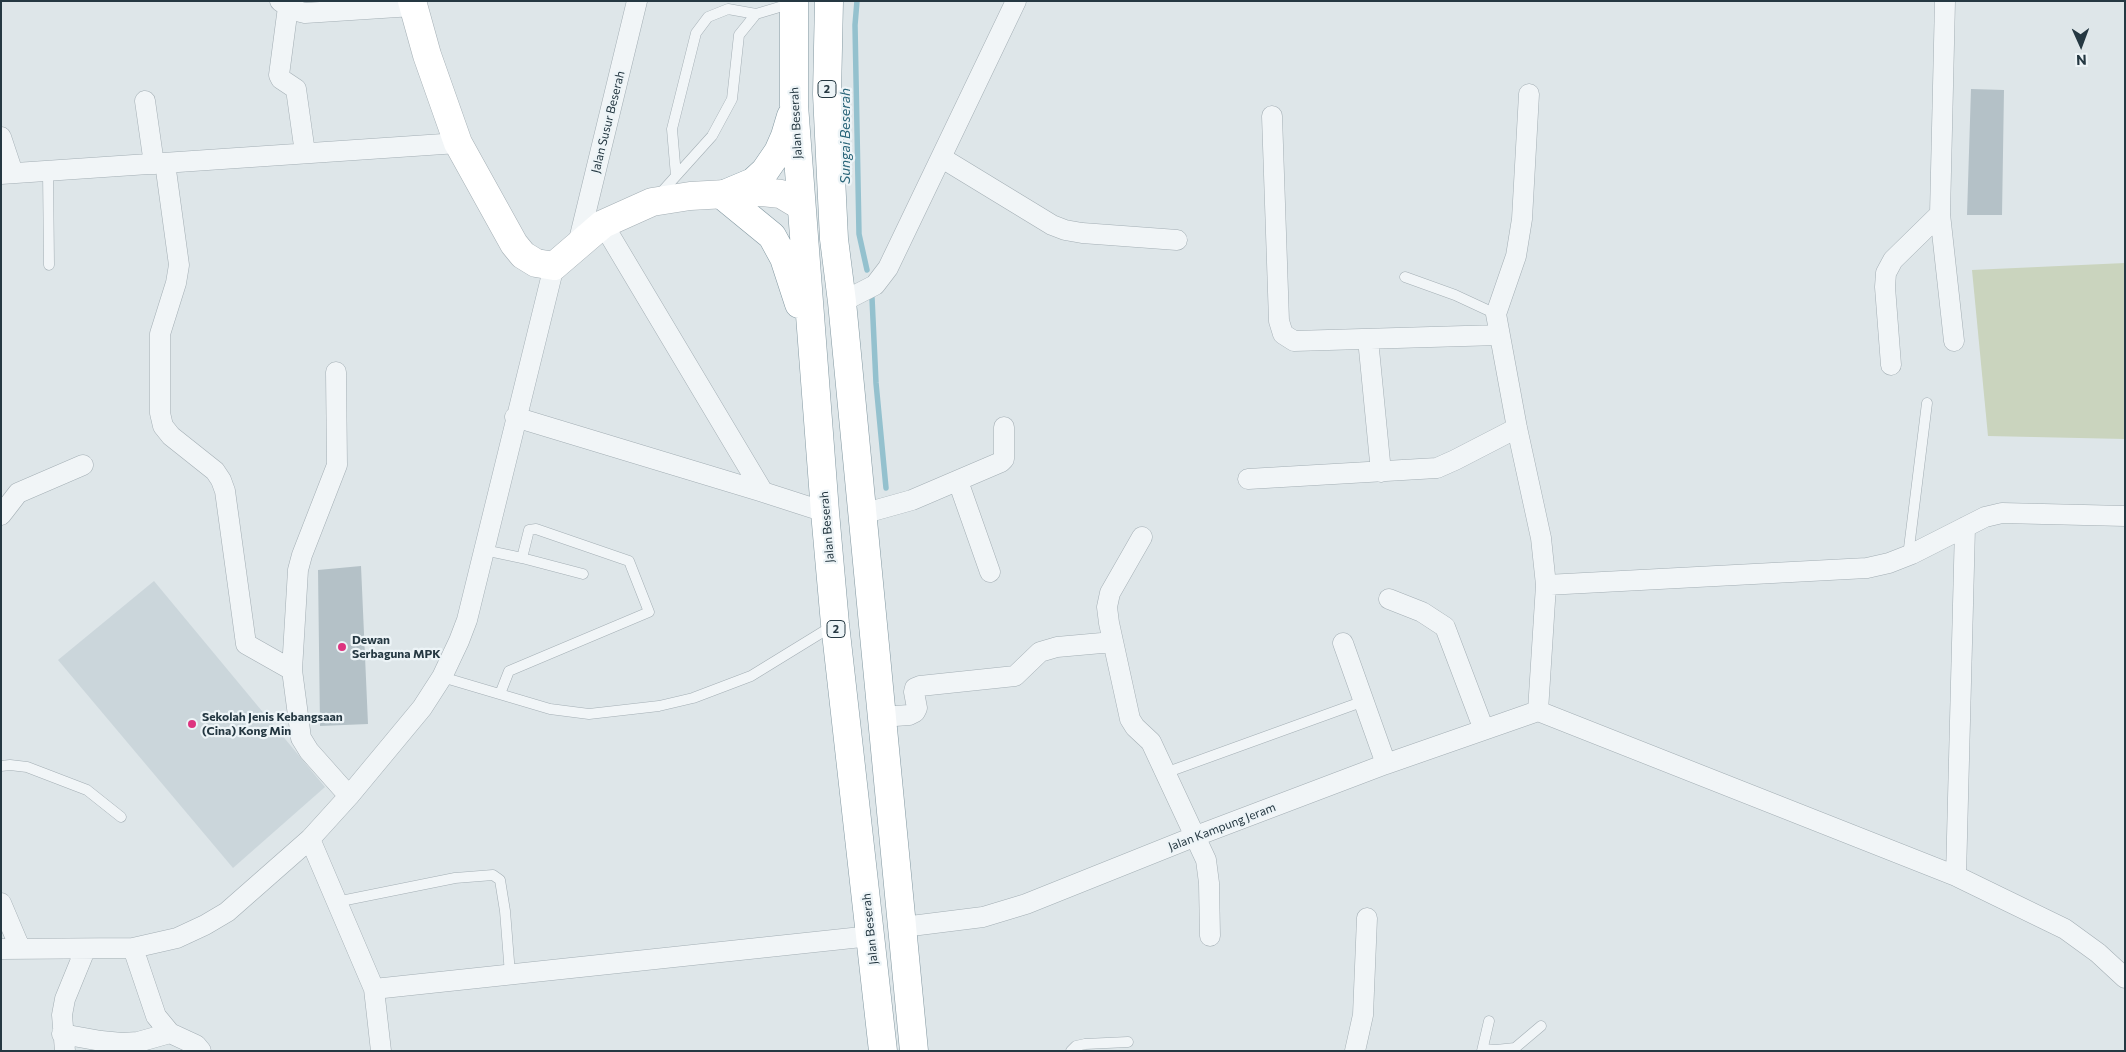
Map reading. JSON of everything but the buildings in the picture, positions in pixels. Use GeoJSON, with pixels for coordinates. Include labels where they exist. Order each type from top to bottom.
{"type":"FeatureCollection","features":[{"type":"Feature","properties":{"kind":"main road","name":"2"},"geometry":{"type":"LineString","coordinates":[[828,1],[826,94],[834,239],[842,302],[914,1051]]}},
{"type":"Feature","properties":{"kind":"main road","name":"Jalan Beserah"},"geometry":{"type":"LineString","coordinates":[[794,2],[794,106],[825,512],[835,624],[883,1051]]}},
{"type":"Feature","properties":{"kind":"main road"},"geometry":{"type":"LineString","coordinates":[[412,4],[427,55],[458,143],[514,244],[523,255],[536,264],[554,266],[603,224],[652,202],[690,196],[762,192],[780,194],[801,206],[834,239]]}},
{"type":"Feature","properties":{"kind":"main road"},"geometry":{"type":"LineString","coordinates":[[722,195],[752,182],[765,171],[778,152],[794,106]]}},
{"type":"Feature","properties":{"kind":"main road"},"geometry":{"type":"LineString","coordinates":[[801,206],[831,177]]}},
{"type":"Feature","properties":{"kind":"main road"},"geometry":{"type":"LineString","coordinates":[[722,195],[772,236],[784,258],[813,348]]}},
{"type":"Feature","properties":{"kind":"street","name":"Jalan Susur Beserah"},"geometry":{"type":"LineString","coordinates":[[578,244],[638,1]]}},
{"type":"Feature","properties":{"kind":"street"},"geometry":{"type":"LineString","coordinates":[[842,302],[875,285],[888,268],[1016,1]]}},
{"type":"Feature","properties":{"kind":"street"},"geometry":{"type":"LineString","coordinates":[[1945,1],[1940,214],[1954,341]]}},
{"type":"Feature","properties":{"kind":"street"},"geometry":{"type":"LineString","coordinates":[[305,153],[296,89],[281,79],[279,75],[284,4],[293,10],[305,13],[412,4]]}},
{"type":"Feature","properties":{"kind":"street"},"geometry":{"type":"LineString","coordinates":[[1529,94],[1521,225],[1516,256],[1496,314],[1516,428],[1540,538],[1546,585],[1538,711],[1956,876],[2065,928],[2098,953],[2125,978]]}},
{"type":"Feature","properties":{"kind":"street"},"geometry":{"type":"LineString","coordinates":[[145,101],[160,163],[179,265],[176,283],[160,334],[161,420],[171,436],[215,471],[222,480],[226,492],[246,644],[292,670]]}},
{"type":"Feature","properties":{"kind":"street"},"geometry":{"type":"LineString","coordinates":[[1272,116],[1279,321],[1283,334],[1294,341],[1499,335]]}},
{"type":"Feature","properties":{"kind":"street"},"geometry":{"type":"LineString","coordinates":[[1,137],[7,174],[458,143]]}},
{"type":"Feature","properties":{"kind":"street"},"geometry":{"type":"LineString","coordinates":[[942,158],[1052,225],[1065,230],[1177,240]]}},
{"type":"Feature","properties":{"kind":"street"},"geometry":{"type":"LineString","coordinates":[[1891,366],[1885,287],[1886,273],[1893,260],[1940,214]]}},
{"type":"Feature","properties":{"kind":"street"},"geometry":{"type":"LineString","coordinates":[[603,224],[763,492]]}},
{"type":"Feature","properties":{"kind":"street"},"geometry":{"type":"LineString","coordinates":[[1,903],[11,948],[85,950],[133,948],[177,938],[227,912],[310,839],[349,796],[422,708],[442,678],[460,642],[554,266]]}},
{"type":"Feature","properties":{"kind":"street"},"geometry":{"type":"LineString","coordinates":[[1368,339],[1382,472]]}},
{"type":"Feature","properties":{"kind":"street"},"geometry":{"type":"LineString","coordinates":[[336,372],[336,465],[298,570],[292,670],[301,738],[309,752],[349,796]]}},
{"type":"Feature","properties":{"kind":"street"},"geometry":{"type":"LineString","coordinates":[[515,417],[825,512]]}},
{"type":"Feature","properties":{"kind":"street"},"geometry":{"type":"LineString","coordinates":[[862,514],[912,500],[1004,459],[1004,427]]}},
{"type":"Feature","properties":{"kind":"street"},"geometry":{"type":"LineString","coordinates":[[1248,479],[1437,468],[1516,428]]}},
{"type":"Feature","properties":{"kind":"street"},"geometry":{"type":"LineString","coordinates":[[1,514],[18,493],[83,466]]}},
{"type":"Feature","properties":{"kind":"street"},"geometry":{"type":"LineString","coordinates":[[958,481],[990,572]]}},
{"type":"Feature","properties":{"kind":"street"},"geometry":{"type":"LineString","coordinates":[[1546,585],[1867,568],[1908,556],[1985,517],[2002,513],[2125,516]]}},
{"type":"Feature","properties":{"kind":"street"},"geometry":{"type":"LineString","coordinates":[[1956,876],[1965,527]]}},
{"type":"Feature","properties":{"kind":"street"},"geometry":{"type":"LineString","coordinates":[[1142,537],[1110,593],[1107,607],[1130,719],[1135,727],[1151,742],[1206,860],[1209,883],[1210,936]]}},
{"type":"Feature","properties":{"kind":"street"},"geometry":{"type":"LineString","coordinates":[[1390,599],[1422,612],[1445,626],[1484,730]]}},
{"type":"Feature","properties":{"kind":"street"},"geometry":{"type":"LineString","coordinates":[[882,717],[909,715],[915,712],[917,708],[914,692],[915,688],[920,686],[1015,676],[1040,652],[1056,647],[1113,642]]}},
{"type":"Feature","properties":{"kind":"street"},"geometry":{"type":"LineString","coordinates":[[1343,643],[1386,764]]}},
{"type":"Feature","properties":{"kind":"street","name":"Jalan Kampung Jeram"},"geometry":{"type":"LineString","coordinates":[[903,927],[983,917],[1026,904],[1196,836],[1386,764],[1538,711]]}},
{"type":"Feature","properties":{"kind":"street"},"geometry":{"type":"LineString","coordinates":[[310,839],[374,988],[381,1051]]}},
{"type":"Feature","properties":{"kind":"street"},"geometry":{"type":"LineString","coordinates":[[1355,1051],[1363,1015],[1367,918]]}},
{"type":"Feature","properties":{"kind":"street"},"geometry":{"type":"LineString","coordinates":[[374,988],[871,936]]}},
{"type":"Feature","properties":{"kind":"street"},"geometry":{"type":"LineString","coordinates":[[133,948],[156,1016],[170,1033],[196,1045],[201,1051]]}},
{"type":"Feature","properties":{"kind":"street"},"geometry":{"type":"LineString","coordinates":[[85,950],[65,999],[62,1015],[63,1042],[138,1042],[170,1033]]}},
{"type":"Feature","properties":{"kind":"lane"},"geometry":{"type":"LineString","coordinates":[[676,176],[672,129],[696,33],[708,17],[728,9],[756,14],[794,2]]}},
{"type":"Feature","properties":{"kind":"lane"},"geometry":{"type":"LineString","coordinates":[[652,202],[712,136],[732,99],[739,35],[756,14]]}},
{"type":"Feature","properties":{"kind":"lane"},"geometry":{"type":"LineString","coordinates":[[48,171],[49,265]]}},
{"type":"Feature","properties":{"kind":"lane"},"geometry":{"type":"LineString","coordinates":[[1405,276],[1455,295],[1496,314]]}},
{"type":"Feature","properties":{"kind":"lane"},"geometry":{"type":"LineString","coordinates":[[1908,556],[1927,403]]}},
{"type":"Feature","properties":{"kind":"lane"},"geometry":{"type":"LineString","coordinates":[[500,694],[509,671],[649,612],[629,561],[536,529],[529,530],[522,558]]}},
{"type":"Feature","properties":{"kind":"lane"},"geometry":{"type":"LineString","coordinates":[[484,550],[583,574]]}},
{"type":"Feature","properties":{"kind":"lane"},"geometry":{"type":"LineString","coordinates":[[442,678],[550,710],[589,714],[659,706],[693,698],[751,676],[835,624]]}},
{"type":"Feature","properties":{"kind":"lane"},"geometry":{"type":"LineString","coordinates":[[1165,773],[1364,701]]}},
{"type":"Feature","properties":{"kind":"lane"},"geometry":{"type":"LineString","coordinates":[[1,766],[10,764],[27,767],[87,790],[121,817]]}},
{"type":"Feature","properties":{"kind":"lane"},"geometry":{"type":"LineString","coordinates":[[336,902],[455,878],[492,875],[500,880],[505,911],[510,974]]}},
{"type":"Feature","properties":{"kind":"lane"},"geometry":{"type":"LineString","coordinates":[[1489,1021],[1482,1050],[1515,1048],[1541,1026]]}},
{"type":"Feature","properties":{"kind":"lane"},"geometry":{"type":"LineString","coordinates":[[1072,1051],[1076,1046],[1085,1044],[1128,1042]]}},
{"type":"Feature","properties":{"kind":"shaded area","name":"Sekolah Jenis Kebangsaan (Cina) Kong Min"},"geometry":{"type":"Polygon","coordinates":[[[154,581],[325,787],[233,868],[58,660],[154,581]]]}},
{"type":"Feature","properties":{"kind":"green space"},"geometry":{"type":"Polygon","coordinates":[[[2125,263],[2125,439],[1988,436],[1972,270],[2125,263]]]}},
{"type":"Feature","properties":{"kind":"waterway","name":"Sungai Beserah"},"geometry":{"type":"LineString","coordinates":[[857,1],[855,25],[859,234],[867,270]]}},
{"type":"Feature","properties":{"kind":"waterway","name":"Sungai Beserah"},"geometry":{"type":"LineString","coordinates":[[872,298],[876,383],[886,488]]}},
{"type":"Feature","properties":{"kind":"place","name":"Dewan Serbaguna MPK"},"geometry":{"type":"Point","coordinates":[342,647]}},
{"type":"Feature","properties":{"kind":"place","name":"Sekolah Jenis Kebangsaan (Cina) Kong Min"},"geometry":{"type":"Point","coordinates":[192,724]}}]}
